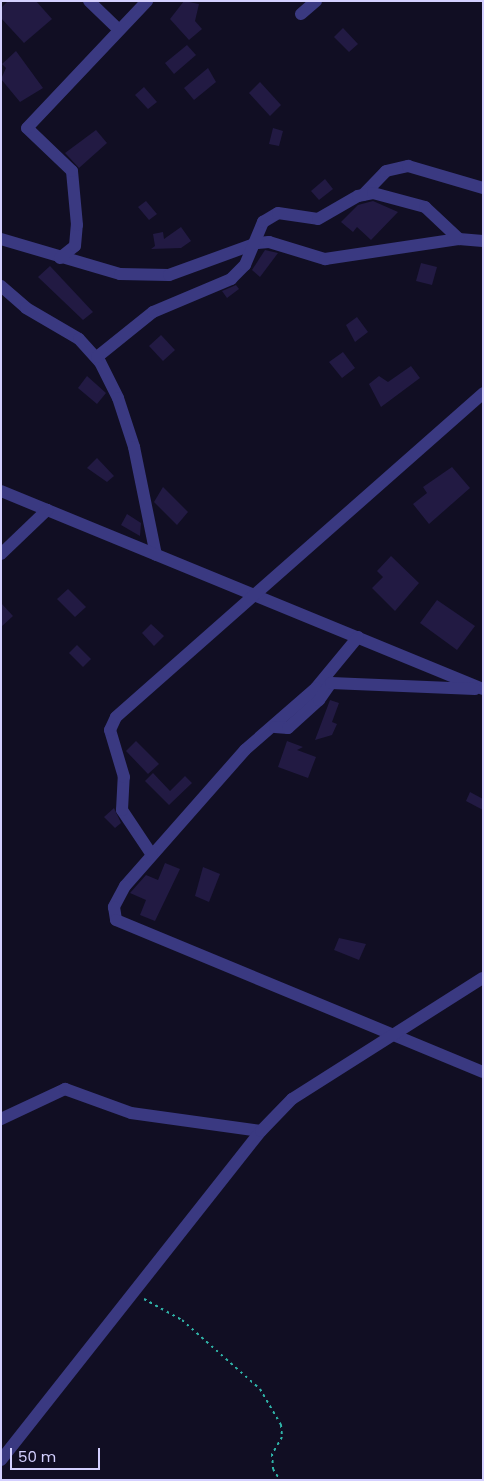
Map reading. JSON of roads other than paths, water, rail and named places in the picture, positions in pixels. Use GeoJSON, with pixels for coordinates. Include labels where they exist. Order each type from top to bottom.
{"type":"FeatureCollection","features":[{"type":"Feature","properties":{"kind":"street"},"geometry":{"type":"LineString","coordinates":[[89,1],[118,29]]}},
{"type":"Feature","properties":{"kind":"street"},"geometry":{"type":"LineString","coordinates":[[60,258],[75,246],[78,225],[72,171],[27,128],[118,29],[147,1]]}},
{"type":"Feature","properties":{"kind":"street"},"geometry":{"type":"LineString","coordinates":[[301,14],[316,1]]}},
{"type":"Feature","properties":{"kind":"street"},"geometry":{"type":"LineString","coordinates":[[363,195],[386,171],[408,166],[483,188]]}},
{"type":"Feature","properties":{"kind":"street"},"geometry":{"type":"LineString","coordinates":[[96,356],[153,312],[230,279],[257,243],[263,222],[278,213],[318,219],[363,195],[373,193],[425,207],[459,239]]}},
{"type":"Feature","properties":{"kind":"street"},"geometry":{"type":"LineString","coordinates":[[1,239],[60,258],[120,274],[169,275],[257,243],[269,242],[325,259],[459,239],[483,241]]}},
{"type":"Feature","properties":{"kind":"street"},"geometry":{"type":"LineString","coordinates":[[1,286],[26,308],[79,339],[96,356],[118,398],[134,447],[156,555]]}},
{"type":"Feature","properties":{"kind":"street"},"geometry":{"type":"LineString","coordinates":[[152,855],[122,810],[124,777],[110,730],[116,717],[253,594],[483,393]]}},
{"type":"Feature","properties":{"kind":"street"},"geometry":{"type":"LineString","coordinates":[[1,491],[483,689]]}},
{"type":"Feature","properties":{"kind":"street"},"geometry":{"type":"LineString","coordinates":[[1,554],[47,510]]}},
{"type":"Feature","properties":{"kind":"street"},"geometry":{"type":"LineString","coordinates":[[358,637],[345,658],[275,726],[245,750],[124,886],[114,907],[116,920],[123,926],[483,1072]]}},
{"type":"Feature","properties":{"kind":"street"},"geometry":{"type":"LineString","coordinates":[[275,726],[288,728],[319,700],[331,683],[483,689]]}},
{"type":"Feature","properties":{"kind":"street"},"geometry":{"type":"LineString","coordinates":[[1,1460],[261,1131],[292,1099],[395,1036],[483,978]]}},
{"type":"Feature","properties":{"kind":"street"},"geometry":{"type":"LineString","coordinates":[[1,1119],[66,1089],[131,1113],[261,1131]]}}]}
